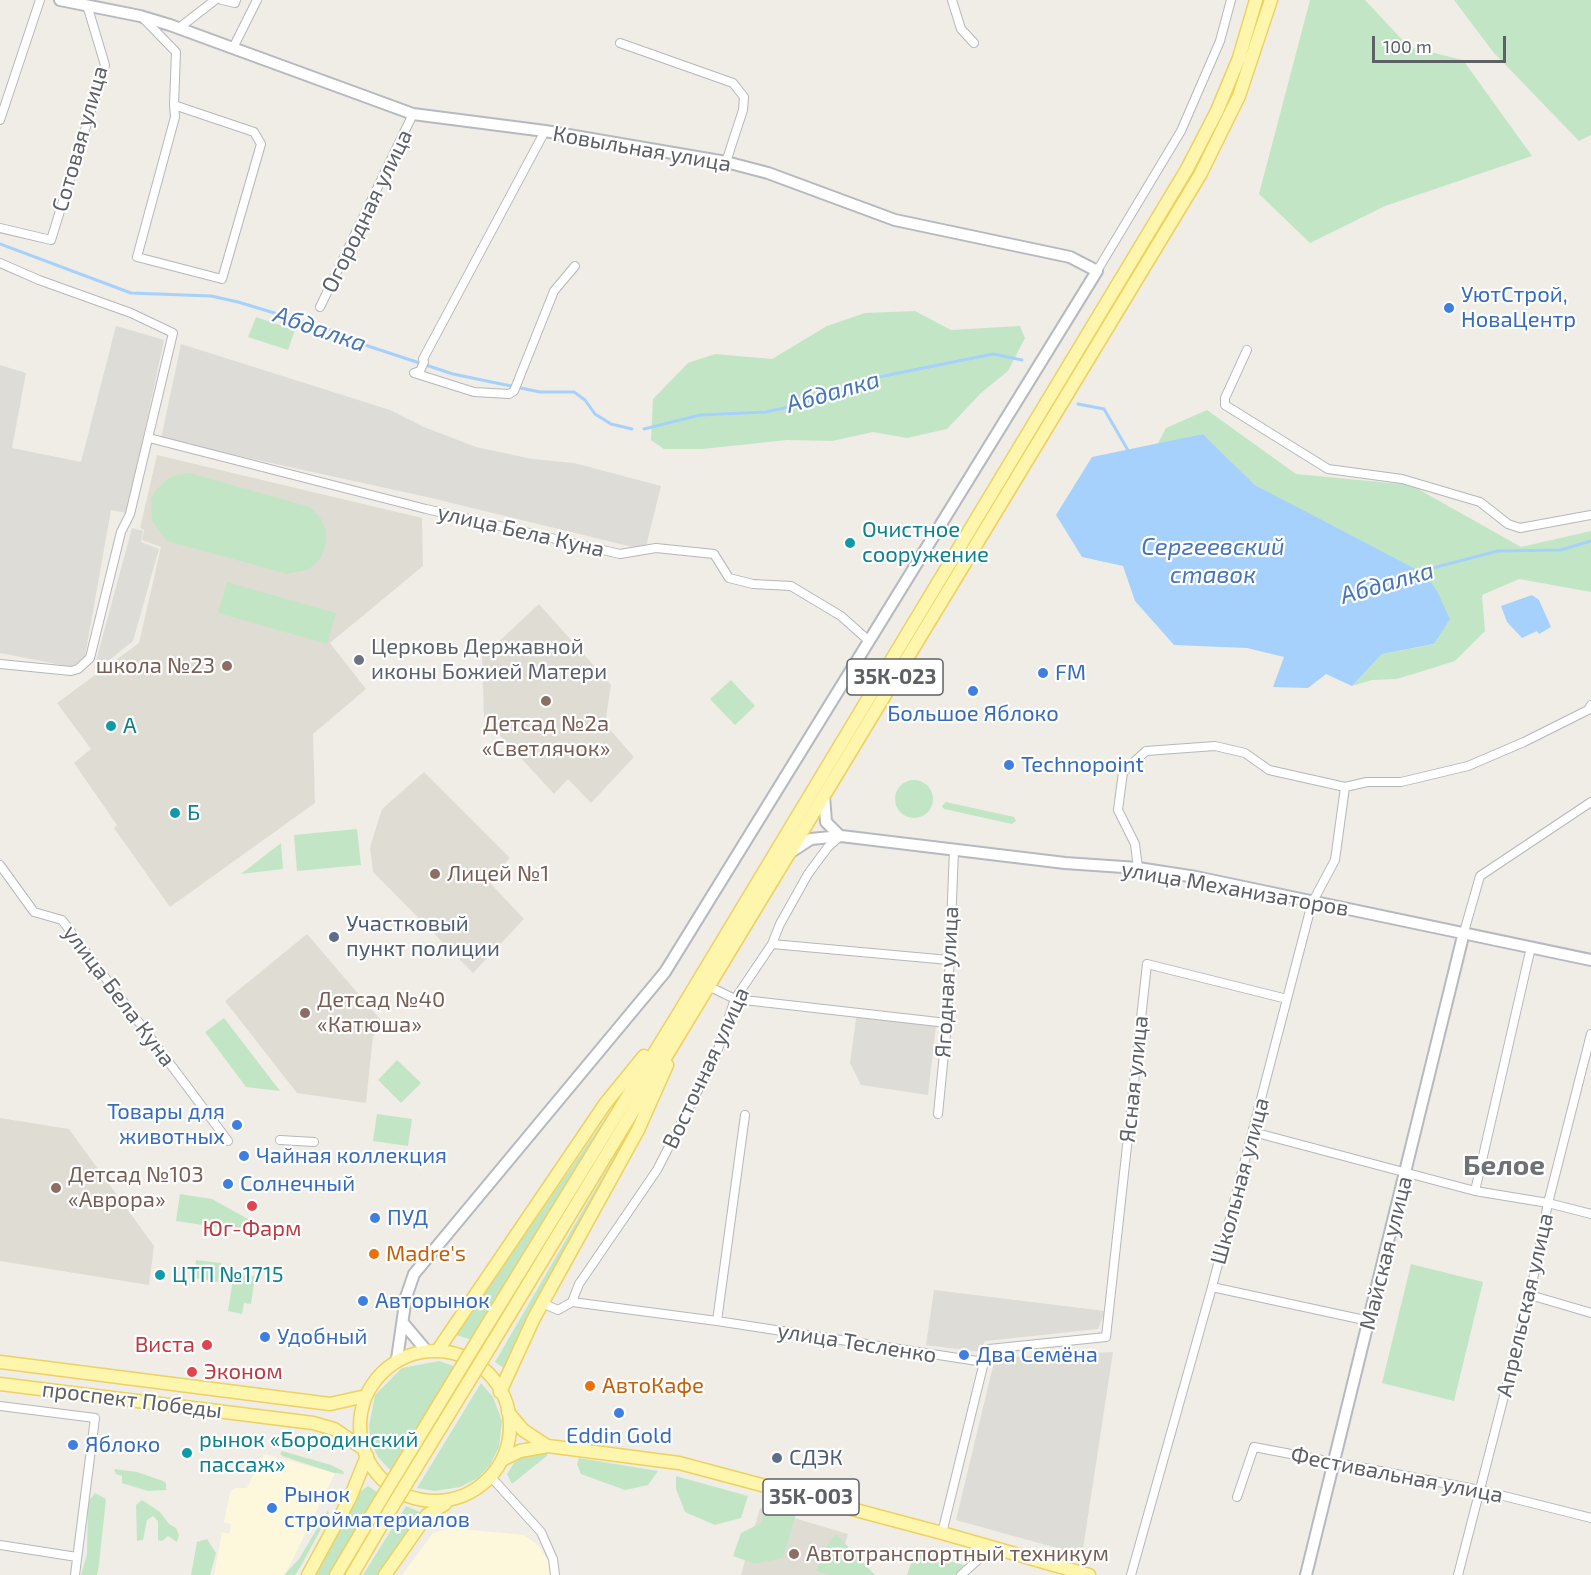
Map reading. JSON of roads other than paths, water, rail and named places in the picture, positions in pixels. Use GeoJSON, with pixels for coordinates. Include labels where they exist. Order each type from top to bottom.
{"type":"FeatureCollection","features":[{"type":"Feature","properties":{"kind":"main road","name":"35К-023"},"geometry":{"type":"LineString","coordinates":[[336,1575],[679,1013],[1186,170],[1217,111],[1239,58],[1256,0]]}},
{"type":"Feature","properties":{"kind":"main road","name":"35К-023"},"geometry":{"type":"LineString","coordinates":[[351,1575],[1200,175],[1239,96],[1271,0]]}},
{"type":"Feature","properties":{"kind":"main road"},"geometry":{"type":"LineString","coordinates":[[438,1350],[605,1104],[679,1013]]}},
{"type":"Feature","properties":{"kind":"main road"},"geometry":{"type":"LineString","coordinates":[[500,1392],[542,1304],[638,1130],[680,1034]]}},
{"type":"Feature","properties":{"kind":"main road"},"geometry":{"type":"LineString","coordinates":[[451,1501],[425,1502],[396,1488],[379,1475],[365,1452],[360,1431],[361,1413],[366,1396],[376,1378],[397,1359],[425,1349],[438,1350],[473,1362],[491,1378],[508,1411],[523,1430],[548,1446]]}},
{"type":"Feature","properties":{"kind":"main road","name":"проспект Победы"},"geometry":{"type":"LineString","coordinates":[[0,1362],[330,1404],[366,1396]]}},
{"type":"Feature","properties":{"kind":"main road","name":"проспект Победы"},"geometry":{"type":"LineString","coordinates":[[0,1384],[313,1423],[341,1433],[365,1452]]}},
{"type":"Feature","properties":{"kind":"main road"},"geometry":{"type":"LineString","coordinates":[[385,1575],[427,1515],[473,1491],[491,1477],[502,1460],[509,1434],[508,1411]]}},
{"type":"Feature","properties":{"kind":"main road"},"geometry":{"type":"LineString","coordinates":[[502,1460],[520,1451],[548,1446]]}},
{"type":"Feature","properties":{"kind":"main road","name":"35К-003"},"geometry":{"type":"LineString","coordinates":[[548,1446],[679,1463],[1089,1575]]}},
{"type":"Feature","properties":{"kind":"main road"},"geometry":{"type":"LineString","coordinates":[[308,1575],[350,1498],[365,1452]]}},
{"type":"Feature","properties":{"kind":"street"},"geometry":{"type":"LineString","coordinates":[[0,120],[40,0]]}},
{"type":"Feature","properties":{"kind":"street","name":"Ковыльная улица"},"geometry":{"type":"LineString","coordinates":[[60,0],[140,16],[413,114],[544,131],[726,162],[768,173],[895,220],[1070,257],[1097,271]]}},
{"type":"Feature","properties":{"kind":"street"},"geometry":{"type":"LineString","coordinates":[[183,30],[215,0]]}},
{"type":"Feature","properties":{"kind":"street"},"geometry":{"type":"LineString","coordinates":[[222,0],[235,3],[236,0]]}},
{"type":"Feature","properties":{"kind":"street"},"geometry":{"type":"LineString","coordinates":[[233,48],[257,0]]}},
{"type":"Feature","properties":{"kind":"street"},"geometry":{"type":"LineString","coordinates":[[952,0],[961,29],[974,43]]}},
{"type":"Feature","properties":{"kind":"street"},"geometry":{"type":"LineString","coordinates":[[397,1359],[404,1324],[406,1297],[414,1274],[665,972],[1181,131],[1220,41],[1231,0]]}},
{"type":"Feature","properties":{"kind":"street","name":"Сотовая улица"},"geometry":{"type":"LineString","coordinates":[[0,228],[51,240],[105,65],[87,4]]}},
{"type":"Feature","properties":{"kind":"street"},"geometry":{"type":"LineString","coordinates":[[140,16],[176,52],[174,105],[175,117],[137,257],[222,279],[261,144],[254,132],[174,105]]}},
{"type":"Feature","properties":{"kind":"street"},"geometry":{"type":"LineString","coordinates":[[620,43],[733,83],[744,97],[743,110],[726,162]]}},
{"type":"Feature","properties":{"kind":"street","name":"Огородная улица"},"geometry":{"type":"LineString","coordinates":[[320,307],[413,114]]}},
{"type":"Feature","properties":{"kind":"street"},"geometry":{"type":"LineString","coordinates":[[544,131],[420,370],[414,373],[474,392],[508,394],[517,387],[554,291],[575,266]]}},
{"type":"Feature","properties":{"kind":"street"},"geometry":{"type":"LineString","coordinates":[[0,263],[39,280],[131,313],[173,333],[130,514],[122,532],[90,658],[78,669],[71,670],[0,664]]}},
{"type":"Feature","properties":{"kind":"street"},"geometry":{"type":"LineString","coordinates":[[1247,351],[1225,399],[1225,405],[1328,469],[1402,479],[1480,502],[1509,524],[1520,528],[1591,515]]}},
{"type":"Feature","properties":{"kind":"street","name":"улица Бела Куна"},"geometry":{"type":"LineString","coordinates":[[149,438],[421,508],[620,554],[656,548],[714,554],[729,578],[753,584],[790,586],[841,616],[870,641]]}},
{"type":"Feature","properties":{"kind":"street"},"geometry":{"type":"LineString","coordinates":[[1138,868],[1135,844],[1118,810],[1123,772],[1146,751],[1222,747],[1245,753],[1269,770],[1345,787],[1367,782],[1401,782],[1468,766],[1524,742],[1588,710],[1591,705]]}},
{"type":"Feature","properties":{"kind":"street","name":"Школьная улица"},"geometry":{"type":"LineString","coordinates":[[1131,1575],[1212,1287],[1312,903],[1335,861],[1345,787]]}},
{"type":"Feature","properties":{"kind":"street"},"geometry":{"type":"LineString","coordinates":[[824,795],[826,822],[841,836]]}},
{"type":"Feature","properties":{"kind":"street"},"geometry":{"type":"LineString","coordinates":[[1464,932],[1480,876],[1591,802]]}},
{"type":"Feature","properties":{"kind":"street","name":"улица Механизаторов"},"geometry":{"type":"LineString","coordinates":[[787,854],[811,839],[841,836],[954,850],[1138,868],[1196,877],[1591,960]]}},
{"type":"Feature","properties":{"kind":"street","name":"Восточная улица"},"geometry":{"type":"LineString","coordinates":[[572,1302],[579,1284],[657,1170],[716,1055],[735,999],[772,944],[780,924],[808,874],[828,847],[841,836]]}},
{"type":"Feature","properties":{"kind":"street","name":"Ягодная улица"},"geometry":{"type":"LineString","coordinates":[[938,1114],[947,1023],[954,850]]}},
{"type":"Feature","properties":{"kind":"street","name":"улица Бела Куна"},"geometry":{"type":"LineString","coordinates":[[0,865],[34,912],[62,920],[228,1141]]}},
{"type":"Feature","properties":{"kind":"street","name":"Майская улица"},"geometry":{"type":"LineString","coordinates":[[1306,1575],[1464,932]]}},
{"type":"Feature","properties":{"kind":"street"},"geometry":{"type":"LineString","coordinates":[[772,944],[949,960]]}},
{"type":"Feature","properties":{"kind":"street"},"geometry":{"type":"LineString","coordinates":[[1475,1191],[1532,947]]}},
{"type":"Feature","properties":{"kind":"street","name":"Ясная улица"},"geometry":{"type":"LineString","coordinates":[[984,1362],[989,1349],[1106,1337],[1147,964],[1287,999]]}},
{"type":"Feature","properties":{"kind":"street"},"geometry":{"type":"LineString","coordinates":[[708,986],[735,999],[947,1023]]}},
{"type":"Feature","properties":{"kind":"street","name":"Апрельская улица"},"geometry":{"type":"LineString","coordinates":[[1458,1575],[1530,1295],[1548,1203],[1591,1034]]}},
{"type":"Feature","properties":{"kind":"street"},"geometry":{"type":"LineString","coordinates":[[717,1321],[745,1115]]}},
{"type":"Feature","properties":{"kind":"street"},"geometry":{"type":"LineString","coordinates":[[1253,1132],[1475,1191],[1548,1203],[1591,1214]]}},
{"type":"Feature","properties":{"kind":"street"},"geometry":{"type":"LineString","coordinates":[[280,1140],[314,1142]]}},
{"type":"Feature","properties":{"kind":"street"},"geometry":{"type":"LineString","coordinates":[[1212,1287],[1369,1321]]}},
{"type":"Feature","properties":{"kind":"street"},"geometry":{"type":"LineString","coordinates":[[1530,1295],[1591,1313]]}},
{"type":"Feature","properties":{"kind":"street","name":"улица Тесленко"},"geometry":{"type":"LineString","coordinates":[[542,1304],[558,1310],[572,1302],[717,1321],[984,1362]]}},
{"type":"Feature","properties":{"kind":"street"},"geometry":{"type":"LineString","coordinates":[[404,1324],[425,1349]]}},
{"type":"Feature","properties":{"kind":"street"},"geometry":{"type":"LineString","coordinates":[[942,1533],[984,1362]]}},
{"type":"Feature","properties":{"kind":"street"},"geometry":{"type":"LineString","coordinates":[[0,1406],[95,1418],[75,1575]]}},
{"type":"Feature","properties":{"kind":"street","name":"Фестивальная улица"},"geometry":{"type":"LineString","coordinates":[[1237,1497],[1254,1447],[1480,1490],[1591,1518]]}},
{"type":"Feature","properties":{"kind":"street"},"geometry":{"type":"LineString","coordinates":[[491,1477],[541,1532],[553,1559],[555,1575]]}},
{"type":"Feature","properties":{"kind":"street"},"geometry":{"type":"LineString","coordinates":[[0,1545],[77,1557]]}},
{"type":"Feature","properties":{"kind":"street"},"geometry":{"type":"LineString","coordinates":[[961,1575],[992,1547]]}},
{"type":"Feature","properties":{"kind":"water","name":"Сергеевский ставок"},"geometry":{"type":"Polygon","coordinates":[[[1203,434],[1255,485],[1425,574],[1437,591],[1450,619],[1434,644],[1382,654],[1352,686],[1326,674],[1308,688],[1273,687],[1284,657],[1247,648],[1174,645],[1135,601],[1123,566],[1082,557],[1056,515],[1092,457],[1203,434]]]}},
{"type":"Feature","properties":{"kind":"water"},"geometry":{"type":"Polygon","coordinates":[[[1532,595],[1539,600],[1551,627],[1539,634],[1537,631],[1522,638],[1507,622],[1501,606],[1532,595]]]}},
{"type":"Feature","properties":{"kind":"waterway","name":"Абдалка"},"geometry":{"type":"LineString","coordinates":[[0,244],[131,293],[211,296],[238,302],[334,331],[365,345],[453,374],[540,392],[574,392],[585,400],[595,414],[611,424],[632,429]]}},
{"type":"Feature","properties":{"kind":"waterway","name":"Абдалка"},"geometry":{"type":"LineString","coordinates":[[644,429],[700,415],[766,412],[802,404],[879,377],[993,354],[1022,360]]}},
{"type":"Feature","properties":{"kind":"waterway","name":"Абдалка"},"geometry":{"type":"LineString","coordinates":[[1078,404],[1104,409],[1129,452]]}},
{"type":"Feature","properties":{"kind":"waterway","name":"Абдалка"},"geometry":{"type":"LineString","coordinates":[[1417,572],[1498,551],[1561,550],[1591,541]]}},
{"type":"Feature","properties":{"kind":"place","name":"УютСтрой, НоваЦентр"},"geometry":{"type":"Point","coordinates":[1449,308]}},
{"type":"Feature","properties":{"kind":"place","name":"Очистное сооружение"},"geometry":{"type":"Point","coordinates":[850,543]}},
{"type":"Feature","properties":{"kind":"place","name":"Церковь Державной иконы Божией Матери"},"geometry":{"type":"Point","coordinates":[359,660]}},
{"type":"Feature","properties":{"kind":"place","name":"школа №23"},"geometry":{"type":"Point","coordinates":[227,666]}},
{"type":"Feature","properties":{"kind":"place","name":"FM"},"geometry":{"type":"Point","coordinates":[1043,673]}},
{"type":"Feature","properties":{"kind":"place","name":"Большое Яблоко"},"geometry":{"type":"Point","coordinates":[973,691]}},
{"type":"Feature","properties":{"kind":"place","name":"Детсад №2а «Светлячок»"},"geometry":{"type":"Point","coordinates":[546,701]}},
{"type":"Feature","properties":{"kind":"place","name":"А"},"geometry":{"type":"Point","coordinates":[111,726]}},
{"type":"Feature","properties":{"kind":"place","name":"Technopoint"},"geometry":{"type":"Point","coordinates":[1009,765]}},
{"type":"Feature","properties":{"kind":"place","name":"Б"},"geometry":{"type":"Point","coordinates":[175,813]}},
{"type":"Feature","properties":{"kind":"place","name":"Лицей №1"},"geometry":{"type":"Point","coordinates":[435,874]}},
{"type":"Feature","properties":{"kind":"place","name":"Участковый пункт полиции"},"geometry":{"type":"Point","coordinates":[334,937]}},
{"type":"Feature","properties":{"kind":"place","name":"Детсад №40 «Катюша»"},"geometry":{"type":"Point","coordinates":[305,1013]}},
{"type":"Feature","properties":{"kind":"place","name":"Товары для животных"},"geometry":{"type":"Point","coordinates":[237,1125]}},
{"type":"Feature","properties":{"kind":"place","name":"Чайная коллекция"},"geometry":{"type":"Point","coordinates":[244,1156]}},
{"type":"Feature","properties":{"kind":"place","name":"Солнечный"},"geometry":{"type":"Point","coordinates":[228,1184]}},
{"type":"Feature","properties":{"kind":"place","name":"Детсад №103 «Аврора»"},"geometry":{"type":"Point","coordinates":[56,1188]}},
{"type":"Feature","properties":{"kind":"place","name":"Юг-Фарм"},"geometry":{"type":"Point","coordinates":[252,1206]}},
{"type":"Feature","properties":{"kind":"place","name":"ПУД"},"geometry":{"type":"Point","coordinates":[375,1218]}},
{"type":"Feature","properties":{"kind":"place","name":"Madre's"},"geometry":{"type":"Point","coordinates":[374,1254]}},
{"type":"Feature","properties":{"kind":"place","name":"ЦТП №1715"},"geometry":{"type":"Point","coordinates":[160,1275]}},
{"type":"Feature","properties":{"kind":"place","name":"Авторынок"},"geometry":{"type":"Point","coordinates":[363,1301]}},
{"type":"Feature","properties":{"kind":"place","name":"Удобный"},"geometry":{"type":"Point","coordinates":[265,1337]}},
{"type":"Feature","properties":{"kind":"place","name":"Виста"},"geometry":{"type":"Point","coordinates":[207,1345]}},
{"type":"Feature","properties":{"kind":"place","name":"Два Семёна"},"geometry":{"type":"Point","coordinates":[964,1355]}},
{"type":"Feature","properties":{"kind":"place","name":"Эконом"},"geometry":{"type":"Point","coordinates":[192,1372]}},
{"type":"Feature","properties":{"kind":"place","name":"АвтоКафе"},"geometry":{"type":"Point","coordinates":[590,1386]}},
{"type":"Feature","properties":{"kind":"place","name":"Eddin Gold"},"geometry":{"type":"Point","coordinates":[619,1413]}},
{"type":"Feature","properties":{"kind":"place","name":"Яблоко"},"geometry":{"type":"Point","coordinates":[73,1445]}},
{"type":"Feature","properties":{"kind":"place","name":"рынок «Бородинский пассаж»"},"geometry":{"type":"Point","coordinates":[187,1453]}},
{"type":"Feature","properties":{"kind":"place","name":"СДЭК"},"geometry":{"type":"Point","coordinates":[777,1458]}},
{"type":"Feature","properties":{"kind":"place","name":"Рынок стройматериалов"},"geometry":{"type":"Point","coordinates":[272,1508]}},
{"type":"Feature","properties":{"kind":"place","name":"Автотранспортный техникум"},"geometry":{"type":"Point","coordinates":[794,1554]}},
{"type":"Feature","properties":{"kind":"district","name":"Белое"},"geometry":{"type":"Point","coordinates":[1504,1166]}}]}
